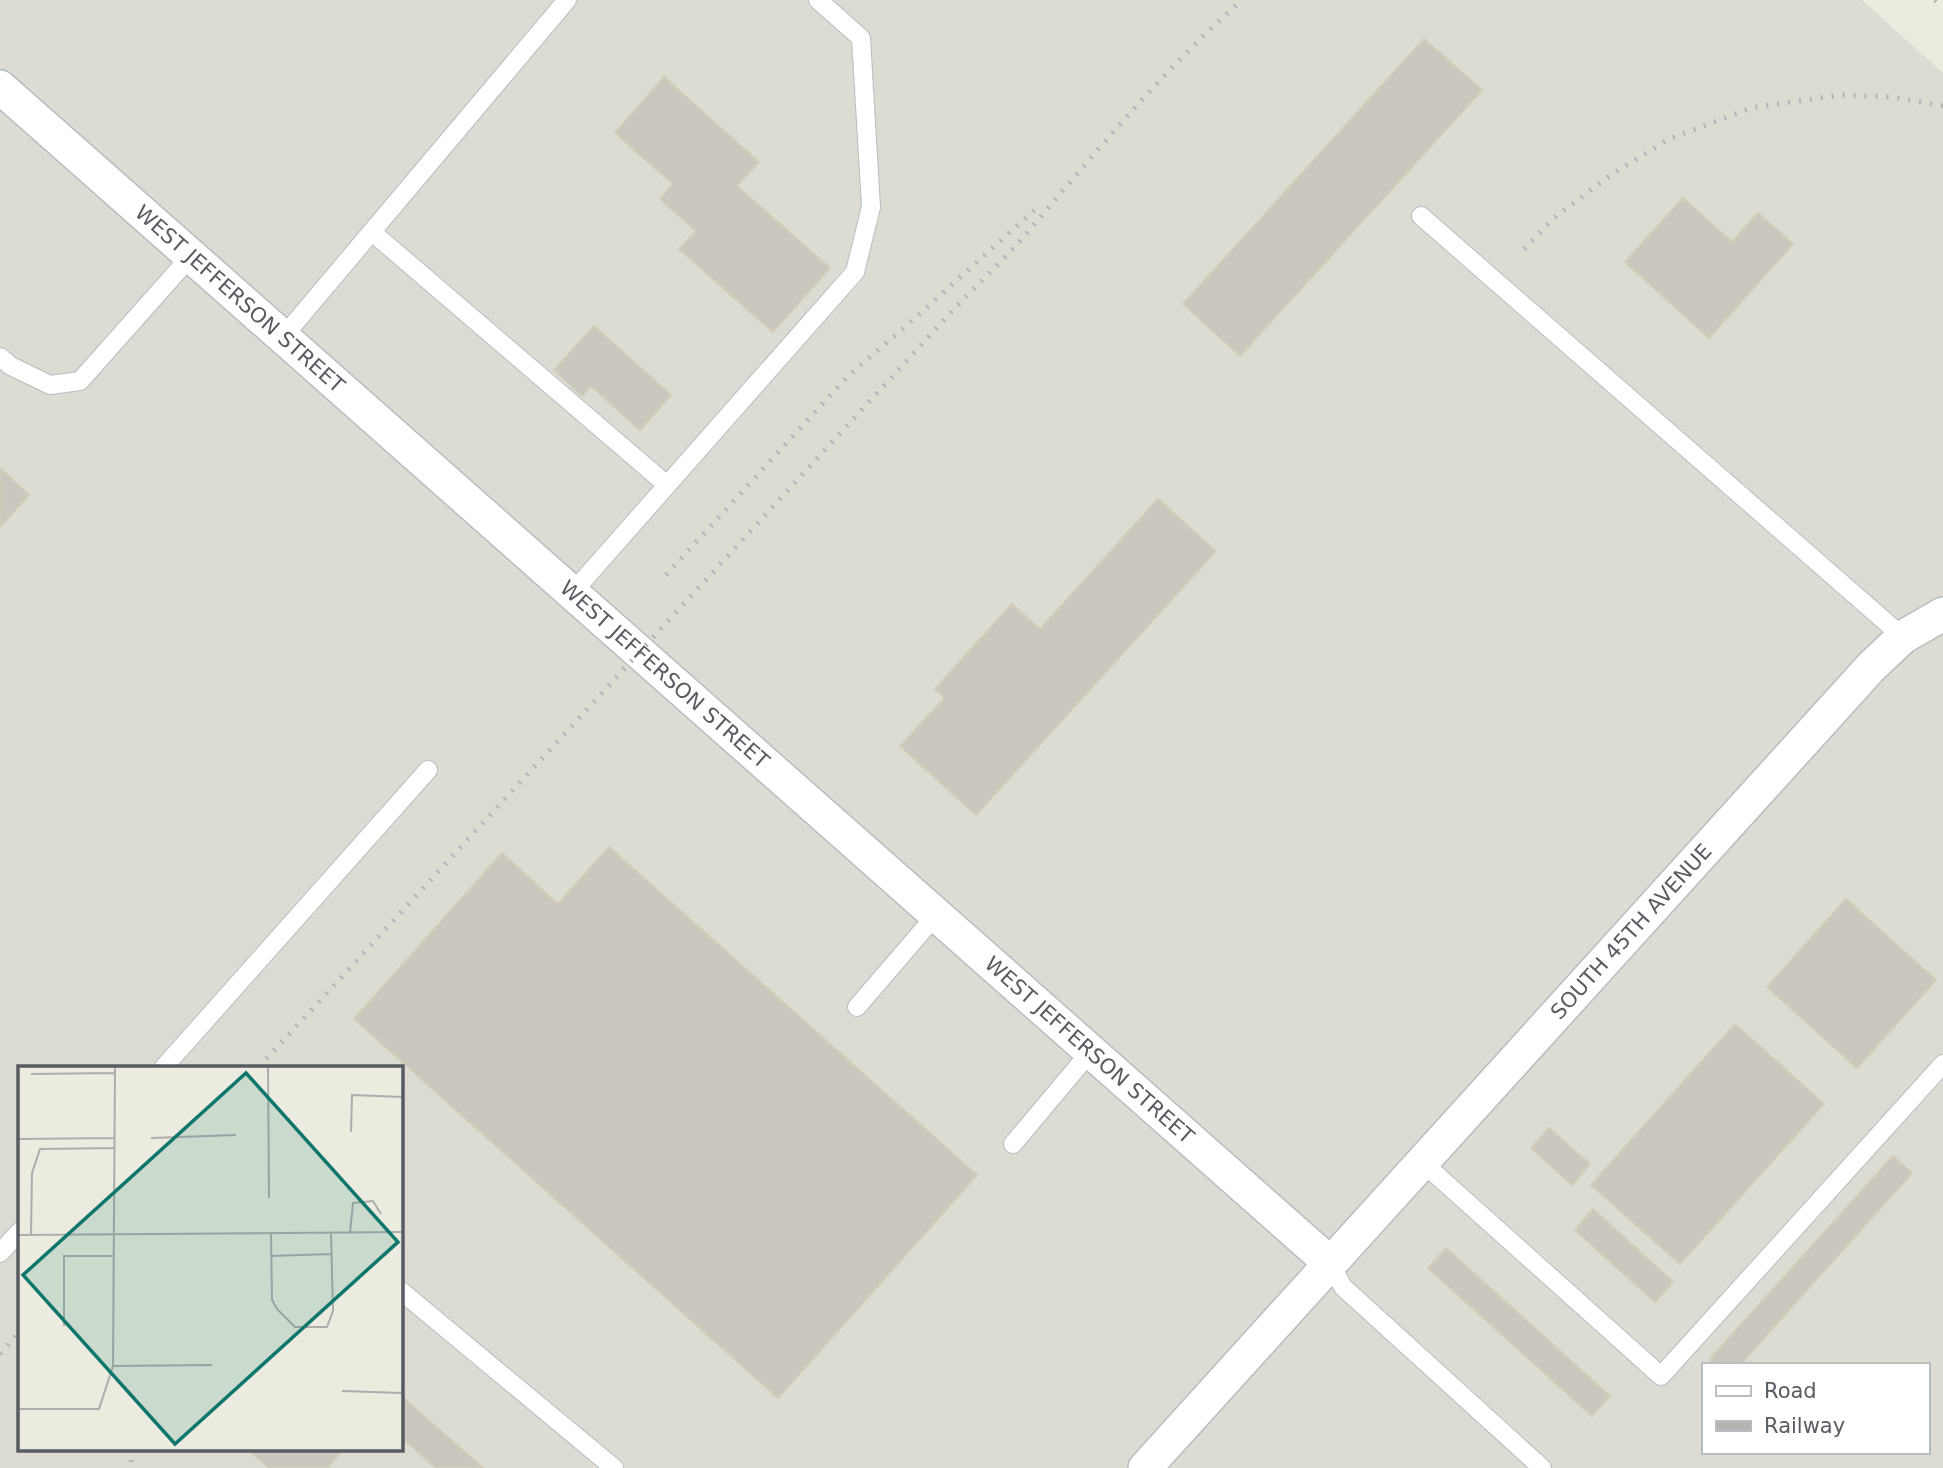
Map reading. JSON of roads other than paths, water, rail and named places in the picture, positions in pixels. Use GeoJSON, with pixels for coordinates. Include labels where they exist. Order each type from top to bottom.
{"type":"FeatureCollection","features":[{"type":"Feature","properties":{"kind":"street","name":"WEST JEFFERSON STREET"},"geometry":{"type":"LineString","coordinates":[[0,87],[1330,1263]]}},
{"type":"Feature","properties":{"kind":"street","name":"SOUTH 45TH AVENUE"},"geometry":{"type":"LineString","coordinates":[[1145,1468],[1862,676],[1903,637],[1943,614]]}},
{"type":"Feature","properties":{"kind":"lane"},"geometry":{"type":"LineString","coordinates":[[283,337],[567,0]]}},
{"type":"Feature","properties":{"kind":"lane"},"geometry":{"type":"LineString","coordinates":[[572,593],[855,271],[871,207],[860,38],[818,0]]}},
{"type":"Feature","properties":{"kind":"lane"},"geometry":{"type":"LineString","coordinates":[[1421,216],[1903,637]]}},
{"type":"Feature","properties":{"kind":"lane"},"geometry":{"type":"LineString","coordinates":[[372,232],[667,485]]}},
{"type":"Feature","properties":{"kind":"lane"},"geometry":{"type":"LineString","coordinates":[[0,357],[11,366],[50,385],[80,382],[191,256]]}},
{"type":"Feature","properties":{"kind":"lane"},"geometry":{"type":"LineString","coordinates":[[165,1066],[428,770]]}},
{"type":"Feature","properties":{"kind":"lane"},"geometry":{"type":"LineString","coordinates":[[858,1007],[936,915]]}},
{"type":"Feature","properties":{"kind":"lane"},"geometry":{"type":"LineString","coordinates":[[1013,1144],[1091,1051]]}},
{"type":"Feature","properties":{"kind":"lane"},"geometry":{"type":"LineString","coordinates":[[1422,1162],[1661,1376],[1943,1063]]}},
{"type":"Feature","properties":{"kind":"lane"},"geometry":{"type":"LineString","coordinates":[[0,1253],[18,1233]]}},
{"type":"Feature","properties":{"kind":"lane"},"geometry":{"type":"LineString","coordinates":[[1330,1263],[1343,1287],[1542,1468]]}},
{"type":"Feature","properties":{"kind":"lane"},"geometry":{"type":"LineString","coordinates":[[402,1292],[614,1468]]}},
{"type":"Feature","properties":{"kind":"railway"},"geometry":{"type":"LineString","coordinates":[[260,1066],[956,307],[1019,242],[1157,83],[1242,0]]}},
{"type":"Feature","properties":{"kind":"railway"},"geometry":{"type":"LineString","coordinates":[[1935,0],[1943,7]]}},
{"type":"Feature","properties":{"kind":"railway"},"geometry":{"type":"LineString","coordinates":[[1524,249],[1554,218],[1612,174],[1669,139],[1751,108],[1840,95],[1892,97],[1943,106]]}},
{"type":"Feature","properties":{"kind":"railway"},"geometry":{"type":"LineString","coordinates":[[666,575],[847,377],[1039,206]]}},
{"type":"Feature","properties":{"kind":"railway"},"geometry":{"type":"LineString","coordinates":[[0,1354],[18,1333]]}},
{"type":"Feature","properties":{"kind":"railway"},"geometry":{"type":"LineString","coordinates":[[130,1450],[132,1468]]}}]}
